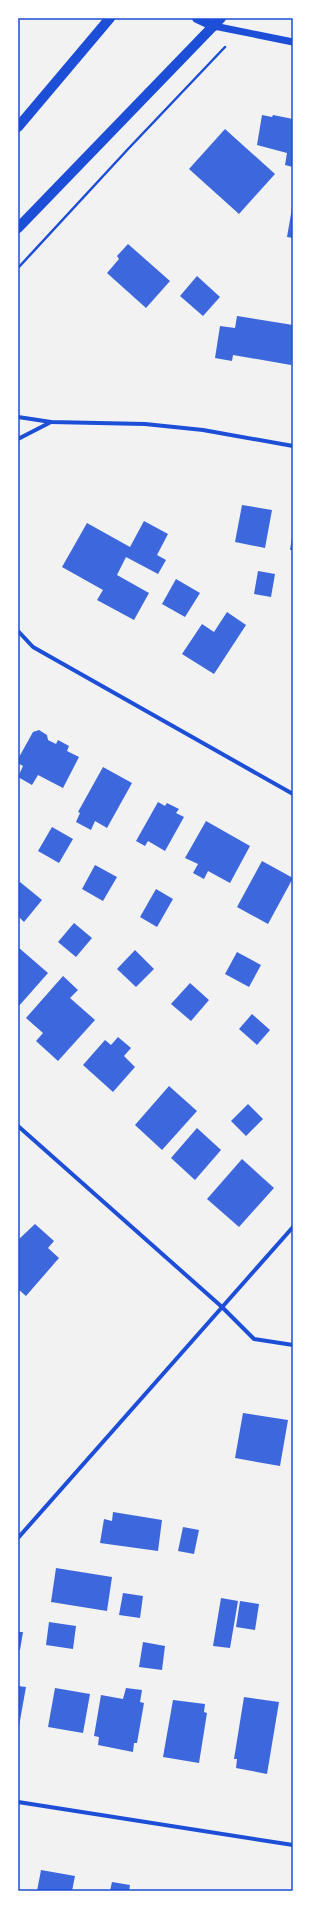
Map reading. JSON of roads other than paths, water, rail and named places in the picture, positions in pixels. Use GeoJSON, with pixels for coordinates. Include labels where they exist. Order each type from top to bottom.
{"type":"FeatureCollection","features":[{"type":"Feature","properties":{"kind":"main road"},"geometry":{"type":"LineString","coordinates":[[18,127],[110,18]]}},
{"type":"Feature","properties":{"kind":"main road"},"geometry":{"type":"LineString","coordinates":[[197,18],[214,26]]}},
{"type":"Feature","properties":{"kind":"main road"},"geometry":{"type":"LineString","coordinates":[[18,228],[221,18]]}},
{"type":"Feature","properties":{"kind":"street"},"geometry":{"type":"LineString","coordinates":[[214,26],[293,42]]}},
{"type":"Feature","properties":{"kind":"street"},"geometry":{"type":"LineString","coordinates":[[18,417],[50,422],[145,424],[196,429],[293,446]]}},
{"type":"Feature","properties":{"kind":"street"},"geometry":{"type":"LineString","coordinates":[[18,439],[50,422]]}},
{"type":"Feature","properties":{"kind":"street"},"geometry":{"type":"LineString","coordinates":[[18,631],[33,647],[293,794]]}},
{"type":"Feature","properties":{"kind":"street"},"geometry":{"type":"LineString","coordinates":[[18,1126],[222,1307],[254,1339],[293,1345]]}},
{"type":"Feature","properties":{"kind":"street"},"geometry":{"type":"LineString","coordinates":[[18,1538],[293,1227]]}},
{"type":"Feature","properties":{"kind":"street"},"geometry":{"type":"LineString","coordinates":[[18,1802],[293,1845]]}}]}
